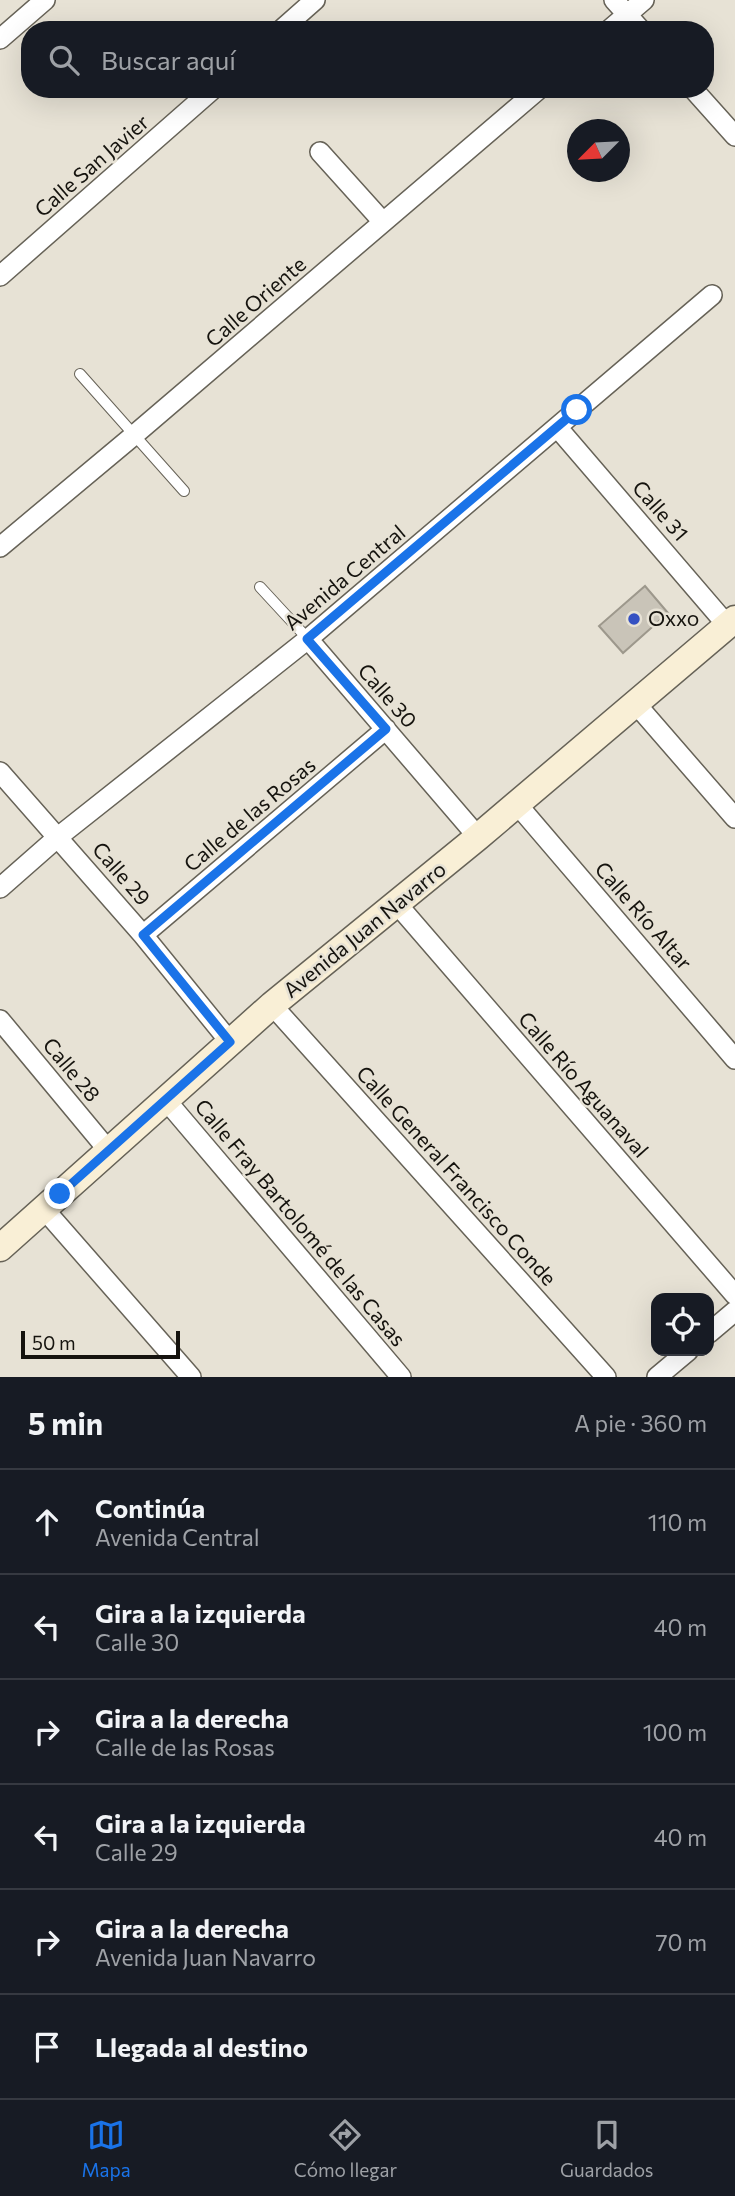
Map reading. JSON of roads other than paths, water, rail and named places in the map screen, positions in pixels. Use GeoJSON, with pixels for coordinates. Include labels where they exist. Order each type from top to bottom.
{"type":"FeatureCollection","features":[{"type":"Feature","properties":{"kind":"main road","name":"Avenida Juan Navarro"},"geometry":{"type":"LineString","coordinates":[[0,1248],[272,1005],[478,837],[731,622]]}},
{"type":"Feature","properties":{"kind":"street"},"geometry":{"type":"LineString","coordinates":[[0,39],[45,0]]}},
{"type":"Feature","properties":{"kind":"street"},"geometry":{"type":"LineString","coordinates":[[291,21],[315,0]]}},
{"type":"Feature","properties":{"kind":"street"},"geometry":{"type":"LineString","coordinates":[[633,21],[620,7],[644,0]]}},
{"type":"Feature","properties":{"kind":"street","name":"Calle San Javier"},"geometry":{"type":"LineString","coordinates":[[0,276],[203,98]]}},
{"type":"Feature","properties":{"kind":"street","name":"Calle Oriente"},"geometry":{"type":"LineString","coordinates":[[0,547],[134,436],[528,98]]}},
{"type":"Feature","properties":{"kind":"street"},"geometry":{"type":"LineString","coordinates":[[701,98],[735,136]]}},
{"type":"Feature","properties":{"kind":"street"},"geometry":{"type":"LineString","coordinates":[[320,152],[383,222]]}},
{"type":"Feature","properties":{"kind":"street","name":"Avenida Central"},"geometry":{"type":"LineString","coordinates":[[0,888],[58,837],[307,639],[712,295]]}},
{"type":"Feature","properties":{"kind":"street","name":"Calle 31"},"geometry":{"type":"LineString","coordinates":[[557,427],[731,622]]}},
{"type":"Feature","properties":{"kind":"street","name":"Calle 30"},"geometry":{"type":"LineString","coordinates":[[307,639],[478,837]]}},
{"type":"Feature","properties":{"kind":"street"},"geometry":{"type":"LineString","coordinates":[[636,704],[735,818]]}},
{"type":"Feature","properties":{"kind":"street","name":"Calle de las Rosas"},"geometry":{"type":"LineString","coordinates":[[143,935],[386,729]]}},
{"type":"Feature","properties":{"kind":"street","name":"Calle 29"},"geometry":{"type":"LineString","coordinates":[[0,772],[143,935],[230,1042]]}},
{"type":"Feature","properties":{"kind":"street","name":"Calle Río Altar"},"geometry":{"type":"LineString","coordinates":[[516,803],[735,1059]]}},
{"type":"Feature","properties":{"kind":"street","name":"Calle Río Aguanaval"},"geometry":{"type":"LineString","coordinates":[[397,904],[735,1295]]}},
{"type":"Feature","properties":{"kind":"street","name":"Calle General Francisco Conde"},"geometry":{"type":"LineString","coordinates":[[272,1005],[606,1377]]}},
{"type":"Feature","properties":{"kind":"street","name":"Calle 28"},"geometry":{"type":"LineString","coordinates":[[0,1020],[108,1150]]}},
{"type":"Feature","properties":{"kind":"street","name":"Calle Fray Bartolomé de las Casas"},"geometry":{"type":"LineString","coordinates":[[165,1099],[401,1377]]}},
{"type":"Feature","properties":{"kind":"street"},"geometry":{"type":"LineString","coordinates":[[44,1209],[191,1377]]}},
{"type":"Feature","properties":{"kind":"street"},"geometry":{"type":"LineString","coordinates":[[714,1330],[735,1311]]}},
{"type":"Feature","properties":{"kind":"street"},"geometry":{"type":"LineString","coordinates":[[657,1377],[682,1356]]}},
{"type":"Feature","properties":{"kind":"lane"},"geometry":{"type":"LineString","coordinates":[[80,373],[184,491]]}},
{"type":"Feature","properties":{"kind":"lane","name":"Calle 30"},"geometry":{"type":"LineString","coordinates":[[260,587],[307,639]]}},
{"type":"Feature","properties":{"kind":"place","name":"Oxxo"},"geometry":{"type":"Point","coordinates":[634,619]}}]}
